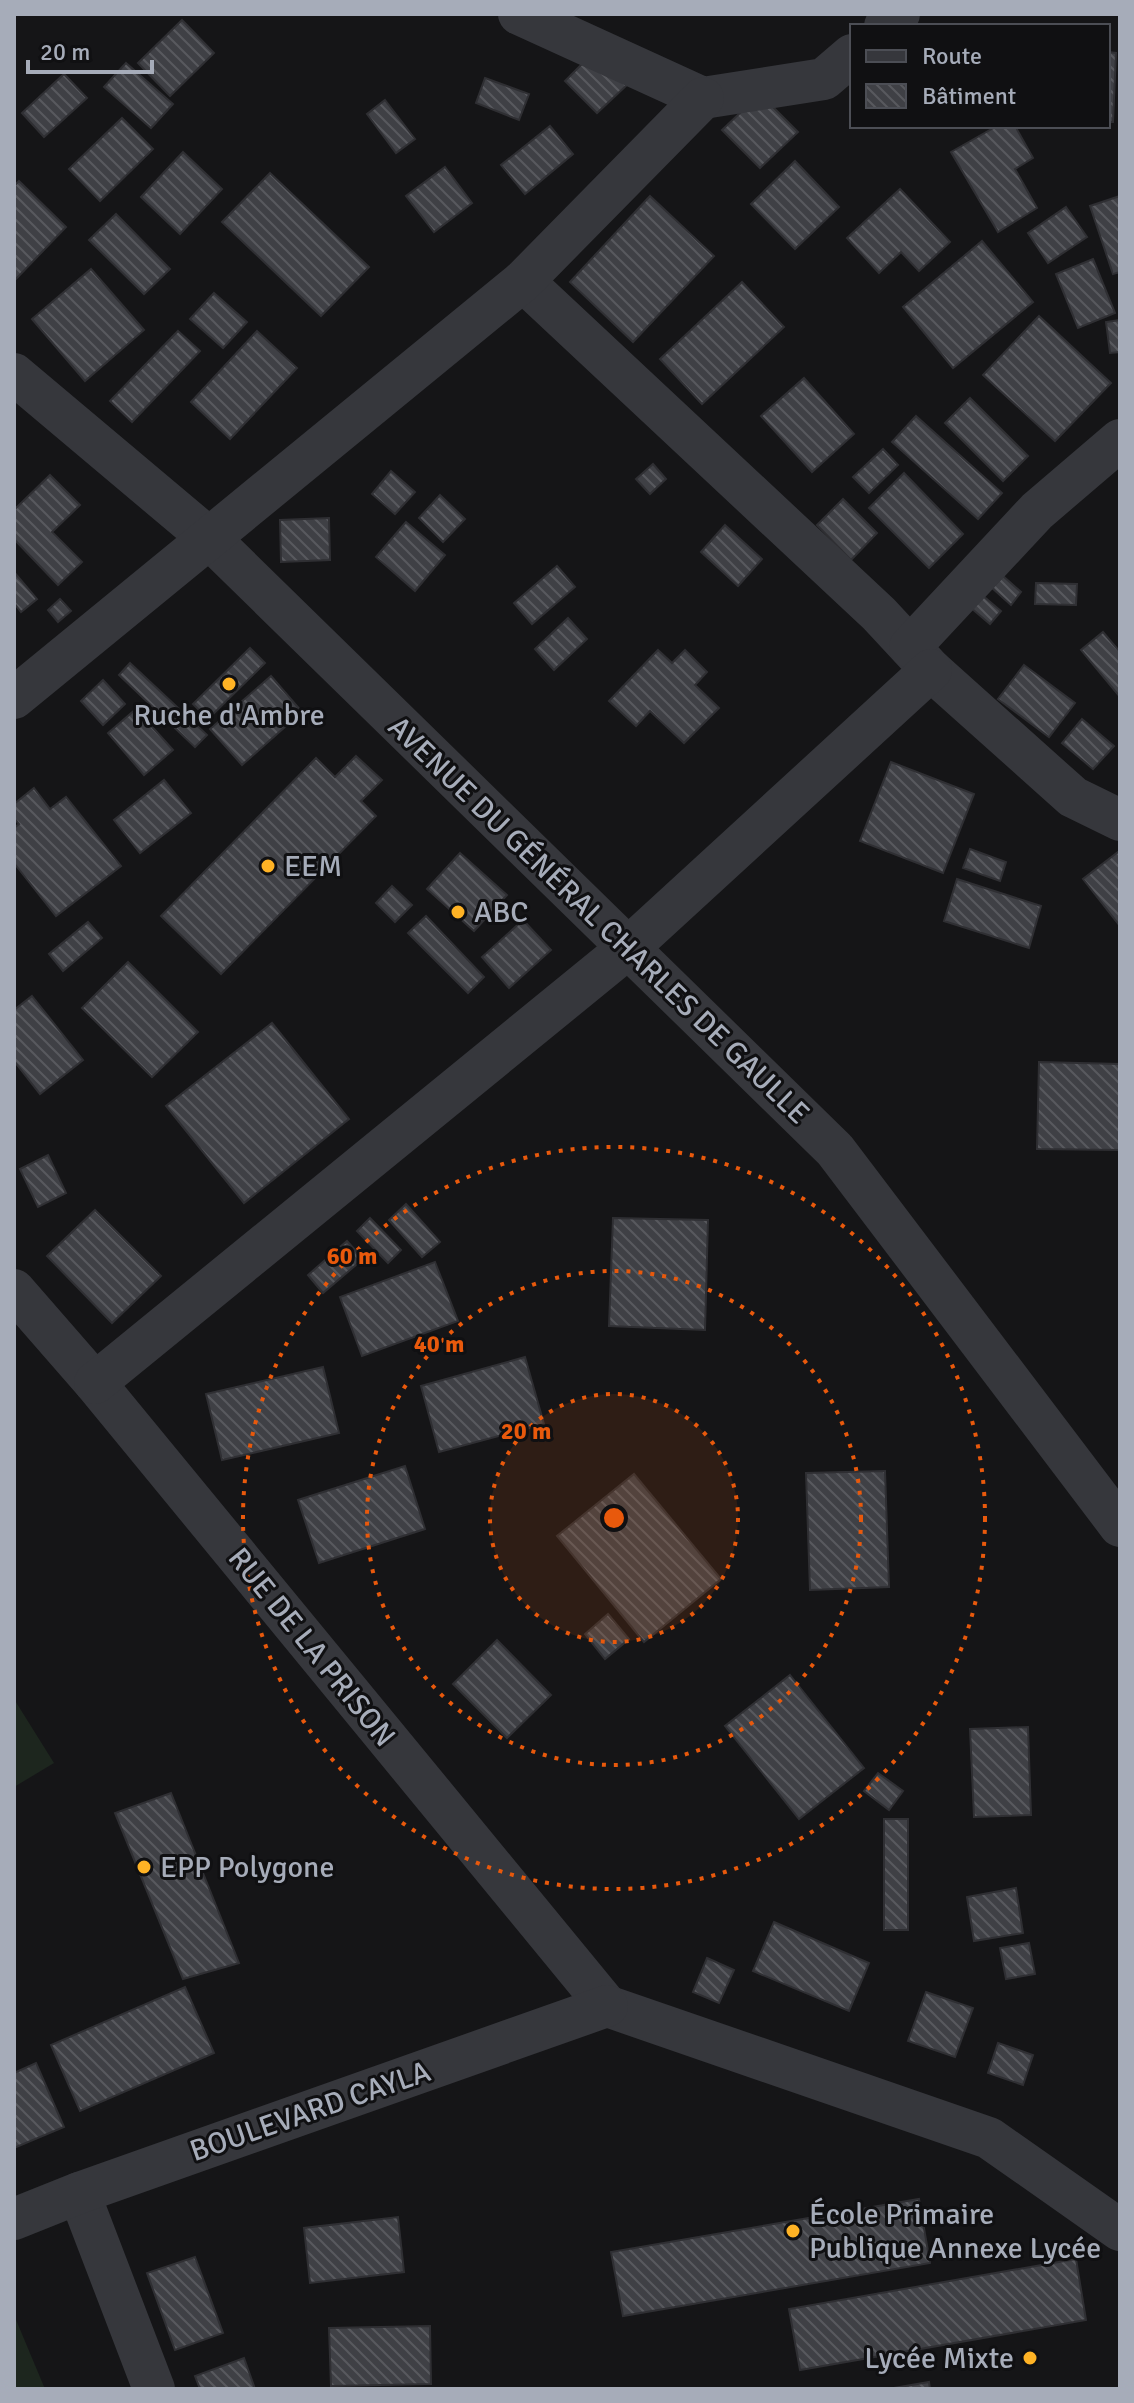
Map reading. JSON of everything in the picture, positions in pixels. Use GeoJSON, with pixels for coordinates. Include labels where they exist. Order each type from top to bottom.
{"type":"FeatureCollection","features":[{"type":"Feature","properties":{"kind":"street"},"geometry":{"type":"LineString","coordinates":[[519,14],[703,98]]}},
{"type":"Feature","properties":{"kind":"street"},"geometry":{"type":"LineString","coordinates":[[14,698],[523,281],[703,98],[838,67]]}},
{"type":"Feature","properties":{"kind":"street"},"geometry":{"type":"LineString","coordinates":[[523,281],[868,603],[921,658],[1073,797],[1119,821]]}},
{"type":"Feature","properties":{"kind":"street","name":"AVENUE DU GÉNÉRAL CHARLES DE GAULLE"},"geometry":{"type":"LineString","coordinates":[[14,374],[210,539],[835,1150],[1120,1526]]}},
{"type":"Feature","properties":{"kind":"street"},"geometry":{"type":"LineString","coordinates":[[95,1383],[628,948],[921,658],[1037,511],[1120,440]]}},
{"type":"Feature","properties":{"kind":"street","name":"RUE DE LA PRISON"},"geometry":{"type":"LineString","coordinates":[[14,1290],[95,1383],[607,2006]]}},
{"type":"Feature","properties":{"kind":"street"},"geometry":{"type":"LineString","coordinates":[[607,2006],[989,2138],[1120,2230]]}},
{"type":"Feature","properties":{"kind":"street","name":"BOULEVARD CAYLA"},"geometry":{"type":"LineString","coordinates":[[14,2219],[79,2193],[607,2006]]}},
{"type":"Feature","properties":{"kind":"street"},"geometry":{"type":"LineString","coordinates":[[79,2193],[154,2389]]}},
{"type":"Feature","properties":{"kind":"shaded area"},"geometry":{"type":"Polygon","coordinates":[[[14,1699],[54,1763],[14,1787],[14,1699]]]}},
{"type":"Feature","properties":{"kind":"shaded area"},"geometry":{"type":"Polygon","coordinates":[[[14,2315],[45,2389],[14,2389],[14,2315]]]}},
{"type":"Feature","properties":{"kind":"building"},"geometry":{"type":"Polygon","coordinates":[[[182,20],[214,53],[170,96],[138,63],[182,20]]]}},
{"type":"Feature","properties":{"kind":"building"},"geometry":{"type":"Polygon","coordinates":[[[595,51],[628,84],[597,113],[565,81],[595,51]]]}},
{"type":"Feature","properties":{"kind":"building"},"geometry":{"type":"Polygon","coordinates":[[[1110,52],[1116,53],[1113,122],[1110,122],[1110,52]]]}},
{"type":"Feature","properties":{"kind":"building"},"geometry":{"type":"Polygon","coordinates":[[[126,63],[173,104],[151,128],[104,87],[126,63]]]}},
{"type":"Feature","properties":{"kind":"building"},"geometry":{"type":"Polygon","coordinates":[[[64,74],[87,98],[44,137],[22,113],[64,74]]]}},
{"type":"Feature","properties":{"kind":"building"},"geometry":{"type":"Polygon","coordinates":[[[485,78],[529,94],[519,120],[476,103],[485,78]]]}},
{"type":"Feature","properties":{"kind":"building"},"geometry":{"type":"Polygon","coordinates":[[[760,94],[798,132],[760,168],[722,130],[760,94]]]}},
{"type":"Feature","properties":{"kind":"building"},"geometry":{"type":"Polygon","coordinates":[[[385,100],[415,139],[396,153],[367,114],[385,100]]]}},
{"type":"Feature","properties":{"kind":"building"},"geometry":{"type":"Polygon","coordinates":[[[122,118],[153,149],[100,201],[69,169],[122,118]]]}},
{"type":"Feature","properties":{"kind":"building"},"geometry":{"type":"Polygon","coordinates":[[[550,126],[573,154],[525,194],[501,165],[550,126]]]}},
{"type":"Feature","properties":{"kind":"building"},"geometry":{"type":"Polygon","coordinates":[[[993,128],[1016,128],[1033,158],[1015,169],[1037,208],[998,232],[951,152],[993,128]]]}},
{"type":"Feature","properties":{"kind":"building"},"geometry":{"type":"Polygon","coordinates":[[[183,152],[222,189],[180,234],[141,197],[183,152]]]}},
{"type":"Feature","properties":{"kind":"building"},"geometry":{"type":"Polygon","coordinates":[[[795,161],[839,207],[795,249],[751,204],[795,161]]]}},
{"type":"Feature","properties":{"kind":"building"},"geometry":{"type":"Polygon","coordinates":[[[445,167],[472,203],[434,232],[406,196],[445,167]]]}},
{"type":"Feature","properties":{"kind":"building"},"geometry":{"type":"Polygon","coordinates":[[[270,173],[369,267],[321,316],[222,222],[270,173]]]}},
{"type":"Feature","properties":{"kind":"building"},"geometry":{"type":"Polygon","coordinates":[[[19,181],[66,227],[14,281],[14,186],[19,181]]]}},
{"type":"Feature","properties":{"kind":"building"},"geometry":{"type":"Polygon","coordinates":[[[900,189],[950,242],[919,271],[901,252],[879,273],[847,238],[900,189]]]}},
{"type":"Feature","properties":{"kind":"building"},"geometry":{"type":"Polygon","coordinates":[[[650,196],[714,256],[633,342],[570,282],[650,196]]]}},
{"type":"Feature","properties":{"kind":"building"},"geometry":{"type":"Polygon","coordinates":[[[1120,196],[1120,272],[1113,274],[1090,206],[1120,196]]]}},
{"type":"Feature","properties":{"kind":"building"},"geometry":{"type":"Polygon","coordinates":[[[1066,207],[1087,237],[1048,263],[1028,233],[1066,207]]]}},
{"type":"Feature","properties":{"kind":"building"},"geometry":{"type":"Polygon","coordinates":[[[116,214],[170,269],[144,294],[89,240],[116,214]]]}},
{"type":"Feature","properties":{"kind":"building"},"geometry":{"type":"Polygon","coordinates":[[[982,241],[1033,302],[953,368],[903,307],[982,241]]]}},
{"type":"Feature","properties":{"kind":"building"},"geometry":{"type":"Polygon","coordinates":[[[1093,259],[1115,313],[1078,328],[1056,274],[1093,259]]]}},
{"type":"Feature","properties":{"kind":"building"},"geometry":{"type":"Polygon","coordinates":[[[91,269],[144,330],[85,381],[32,319],[91,269]]]}},
{"type":"Feature","properties":{"kind":"building"},"geometry":{"type":"Polygon","coordinates":[[[742,282],[784,327],[702,404],[660,359],[742,282]]]}},
{"type":"Feature","properties":{"kind":"building"},"geometry":{"type":"Polygon","coordinates":[[[214,293],[247,322],[223,348],[190,319],[214,293]]]}},
{"type":"Feature","properties":{"kind":"building"},"geometry":{"type":"Polygon","coordinates":[[[1039,316],[1111,383],[1055,441],[983,375],[1039,316]]]}},
{"type":"Feature","properties":{"kind":"building"},"geometry":{"type":"Polygon","coordinates":[[[1120,320],[1120,352],[1110,353],[1106,322],[1120,320]]]}},
{"type":"Feature","properties":{"kind":"building"},"geometry":{"type":"Polygon","coordinates":[[[178,331],[200,351],[132,422],[110,401],[178,331]]]}},
{"type":"Feature","properties":{"kind":"building"},"geometry":{"type":"Polygon","coordinates":[[[257,331],[297,368],[230,439],[191,402],[257,331]]]}},
{"type":"Feature","properties":{"kind":"building"},"geometry":{"type":"Polygon","coordinates":[[[804,378],[854,434],[812,472],[761,416],[804,378]]]}},
{"type":"Feature","properties":{"kind":"building"},"geometry":{"type":"Polygon","coordinates":[[[970,398],[1028,456],[1003,481],[945,423],[970,398]]]}},
{"type":"Feature","properties":{"kind":"building"},"geometry":{"type":"Polygon","coordinates":[[[916,416],[1002,493],[978,519],[892,442],[916,416]]]}},
{"type":"Feature","properties":{"kind":"building"},"geometry":{"type":"Polygon","coordinates":[[[883,449],[898,465],[869,493],[853,477],[883,449]]]}},
{"type":"Feature","properties":{"kind":"building"},"geometry":{"type":"Polygon","coordinates":[[[653,464],[666,479],[650,494],[636,479],[653,464]]]}},
{"type":"Feature","properties":{"kind":"building"},"geometry":{"type":"Polygon","coordinates":[[[391,471],[415,492],[395,514],[372,494],[391,471]]]}},
{"type":"Feature","properties":{"kind":"building"},"geometry":{"type":"Polygon","coordinates":[[[904,473],[963,534],[929,568],[869,508],[904,473]]]}},
{"type":"Feature","properties":{"kind":"building"},"geometry":{"type":"Polygon","coordinates":[[[50,475],[80,505],[52,532],[82,562],[58,585],[14,539],[14,510],[50,475]]]}},
{"type":"Feature","properties":{"kind":"building"},"geometry":{"type":"Polygon","coordinates":[[[440,495],[465,519],[443,542],[419,518],[440,495]]]}},
{"type":"Feature","properties":{"kind":"building"},"geometry":{"type":"Polygon","coordinates":[[[843,499],[877,533],[851,560],[817,525],[843,499]]]}},
{"type":"Feature","properties":{"kind":"building"},"geometry":{"type":"Polygon","coordinates":[[[329,518],[330,560],[281,562],[280,520],[329,518]]]}},
{"type":"Feature","properties":{"kind":"building"},"geometry":{"type":"Polygon","coordinates":[[[406,522],[445,555],[415,591],[376,557],[406,522]]]}},
{"type":"Feature","properties":{"kind":"building"},"geometry":{"type":"Polygon","coordinates":[[[725,525],[762,559],[738,586],[701,552],[725,525]]]}},
{"type":"Feature","properties":{"kind":"building"},"geometry":{"type":"Polygon","coordinates":[[[557,566],[575,587],[532,624],[514,603],[557,566]]]}},
{"type":"Feature","properties":{"kind":"building"},"geometry":{"type":"Polygon","coordinates":[[[14,572],[37,599],[21,612],[14,603],[14,572]]]}},
{"type":"Feature","properties":{"kind":"building"},"geometry":{"type":"Polygon","coordinates":[[[1003,576],[1021,592],[1011,605],[992,588],[1003,576]]]}},
{"type":"Feature","properties":{"kind":"building"},"geometry":{"type":"Polygon","coordinates":[[[1036,583],[1077,584],[1076,605],[1035,604],[1036,583]]]}},
{"type":"Feature","properties":{"kind":"building"},"geometry":{"type":"Polygon","coordinates":[[[982,595],[1001,611],[990,624],[971,608],[982,595]]]}},
{"type":"Feature","properties":{"kind":"building"},"geometry":{"type":"Polygon","coordinates":[[[60,599],[71,611],[58,622],[48,610],[60,599]]]}},
{"type":"Feature","properties":{"kind":"building"},"geometry":{"type":"Polygon","coordinates":[[[568,618],[587,639],[554,670],[535,649],[568,618]]]}},
{"type":"Feature","properties":{"kind":"building"},"geometry":{"type":"Polygon","coordinates":[[[1103,632],[1120,652],[1120,697],[1081,650],[1103,632]]]}},
{"type":"Feature","properties":{"kind":"building","name":"Ruche d'Ambre"},"geometry":{"type":"Polygon","coordinates":[[[250,648],[265,663],[208,719],[193,704],[250,648]]]}},
{"type":"Feature","properties":{"kind":"building"},"geometry":{"type":"Polygon","coordinates":[[[658,650],[672,663],[685,650],[707,672],[695,685],[719,708],[684,743],[650,711],[636,726],[609,701],[658,650]]]}},
{"type":"Feature","properties":{"kind":"building"},"geometry":{"type":"Polygon","coordinates":[[[130,663],[207,735],[195,747],[119,675],[130,663]]]}},
{"type":"Feature","properties":{"kind":"building"},"geometry":{"type":"Polygon","coordinates":[[[1024,665],[1075,703],[1049,737],[998,699],[1024,665]]]}},
{"type":"Feature","properties":{"kind":"building"},"geometry":{"type":"Polygon","coordinates":[[[271,676],[302,712],[242,765],[210,729],[271,676]]]}},
{"type":"Feature","properties":{"kind":"building"},"geometry":{"type":"Polygon","coordinates":[[[103,680],[125,704],[103,725],[81,701],[103,680]]]}},
{"type":"Feature","properties":{"kind":"building"},"geometry":{"type":"Polygon","coordinates":[[[136,709],[173,750],[144,775],[108,733],[136,709]]]}},
{"type":"Feature","properties":{"kind":"building"},"geometry":{"type":"Polygon","coordinates":[[[1082,719],[1114,746],[1093,769],[1062,743],[1082,719]]]}},
{"type":"Feature","properties":{"kind":"building","name":"EEM"},"geometry":{"type":"Polygon","coordinates":[[[356,756],[382,780],[361,801],[376,816],[221,974],[161,916],[316,758],[335,777],[356,756]]]}},
{"type":"Feature","properties":{"kind":"building"},"geometry":{"type":"Polygon","coordinates":[[[891,762],[974,794],[943,873],[860,841],[891,762]]]}},
{"type":"Feature","properties":{"kind":"building"},"geometry":{"type":"Polygon","coordinates":[[[164,780],[191,813],[140,853],[114,820],[164,780]]]}},
{"type":"Feature","properties":{"kind":"building"},"geometry":{"type":"Polygon","coordinates":[[[34,788],[50,809],[66,797],[121,866],[56,916],[14,863],[14,828],[19,824],[14,818],[14,804],[34,788]]]}},
{"type":"Feature","properties":{"kind":"building"},"geometry":{"type":"Polygon","coordinates":[[[970,849],[1006,862],[1000,881],[963,868],[970,849]]]}},
{"type":"Feature","properties":{"kind":"building"},"geometry":{"type":"Polygon","coordinates":[[[1118,852],[1120,855],[1120,926],[1083,879],[1118,852]]]}},
{"type":"Feature","properties":{"kind":"building"},"geometry":{"type":"Polygon","coordinates":[[[460,853],[507,895],[474,931],[427,889],[460,853]]]}},
{"type":"Feature","properties":{"kind":"building"},"geometry":{"type":"Polygon","coordinates":[[[957,879],[1041,906],[1029,948],[944,921],[957,879]]]}},
{"type":"Feature","properties":{"kind":"building"},"geometry":{"type":"Polygon","coordinates":[[[392,886],[412,905],[395,922],[376,903],[392,886]]]}},
{"type":"Feature","properties":{"kind":"building"},"geometry":{"type":"Polygon","coordinates":[[[426,916],[484,977],[468,993],[408,933],[426,916]]]}},
{"type":"Feature","properties":{"kind":"building"},"geometry":{"type":"Polygon","coordinates":[[[523,920],[551,950],[509,988],[482,957],[523,920]]]}},
{"type":"Feature","properties":{"kind":"building"},"geometry":{"type":"Polygon","coordinates":[[[88,922],[102,938],[63,971],[49,954],[88,922]]]}},
{"type":"Feature","properties":{"kind":"building"},"geometry":{"type":"Polygon","coordinates":[[[128,962],[198,1032],[152,1077],[82,1008],[128,962]]]}},
{"type":"Feature","properties":{"kind":"building"},"geometry":{"type":"Polygon","coordinates":[[[32,996],[83,1060],[40,1094],[14,1061],[14,1010],[32,996]]]}},
{"type":"Feature","properties":{"kind":"building"},"geometry":{"type":"Polygon","coordinates":[[[272,1023],[349,1119],[244,1203],[166,1106],[272,1023]]]}},
{"type":"Feature","properties":{"kind":"building"},"geometry":{"type":"Polygon","coordinates":[[[1039,1062],[1120,1064],[1120,1150],[1037,1149],[1039,1062]]]}},
{"type":"Feature","properties":{"kind":"building"},"geometry":{"type":"Polygon","coordinates":[[[48,1155],[66,1193],[38,1207],[20,1169],[48,1155]]]}},
{"type":"Feature","properties":{"kind":"building"},"geometry":{"type":"Polygon","coordinates":[[[406,1204],[440,1242],[422,1257],[389,1220],[406,1204]]]}},
{"type":"Feature","properties":{"kind":"building"},"geometry":{"type":"Polygon","coordinates":[[[95,1210],[161,1276],[112,1323],[47,1256],[95,1210]]]}},
{"type":"Feature","properties":{"kind":"building"},"geometry":{"type":"Polygon","coordinates":[[[370,1218],[401,1250],[388,1263],[357,1231],[370,1218]]]}},
{"type":"Feature","properties":{"kind":"building"},"geometry":{"type":"Polygon","coordinates":[[[613,1218],[708,1220],[705,1330],[609,1326],[613,1218]]]}},
{"type":"Feature","properties":{"kind":"building"},"geometry":{"type":"Polygon","coordinates":[[[347,1241],[363,1259],[323,1293],[308,1275],[347,1241]]]}},
{"type":"Feature","properties":{"kind":"building"},"geometry":{"type":"Polygon","coordinates":[[[435,1262],[458,1321],[362,1356],[340,1297],[435,1262]]]}},
{"type":"Feature","properties":{"kind":"building"},"geometry":{"type":"Polygon","coordinates":[[[525,1357],[544,1424],[439,1452],[421,1386],[525,1357]]]}},
{"type":"Feature","properties":{"kind":"building"},"geometry":{"type":"Polygon","coordinates":[[[323,1367],[339,1433],[222,1460],[206,1394],[323,1367]]]}},
{"type":"Feature","properties":{"kind":"building"},"geometry":{"type":"Polygon","coordinates":[[[405,1466],[425,1529],[319,1563],[298,1500],[405,1466]]]}},
{"type":"Feature","properties":{"kind":"building"},"geometry":{"type":"Polygon","coordinates":[[[885,1471],[889,1587],[810,1590],[806,1473],[885,1471]]]}},
{"type":"Feature","properties":{"kind":"building"},"geometry":{"type":"Polygon","coordinates":[[[634,1474],[721,1579],[644,1642],[557,1536],[634,1474]]]}},
{"type":"Feature","properties":{"kind":"building"},"geometry":{"type":"Polygon","coordinates":[[[608,1614],[629,1639],[605,1659],[585,1634],[608,1614]]]}},
{"type":"Feature","properties":{"kind":"building"},"geometry":{"type":"Polygon","coordinates":[[[497,1640],[551,1695],[507,1738],[453,1684],[497,1640]]]}},
{"type":"Feature","properties":{"kind":"building"},"geometry":{"type":"Polygon","coordinates":[[[790,1675],[864,1768],[799,1819],[725,1726],[790,1675]]]}},
{"type":"Feature","properties":{"kind":"building"},"geometry":{"type":"Polygon","coordinates":[[[1028,1727],[1031,1815],[974,1817],[970,1729],[1028,1727]]]}},
{"type":"Feature","properties":{"kind":"building"},"geometry":{"type":"Polygon","coordinates":[[[878,1773],[903,1791],[889,1810],[864,1791],[878,1773]]]}},
{"type":"Feature","properties":{"kind":"building"},"geometry":{"type":"Polygon","coordinates":[[[171,1793],[239,1963],[183,1979],[115,1813],[171,1793]]]}},
{"type":"Feature","properties":{"kind":"building"},"geometry":{"type":"Polygon","coordinates":[[[884,1819],[908,1819],[908,1930],[884,1930],[884,1819]]]}},
{"type":"Feature","properties":{"kind":"building"},"geometry":{"type":"Polygon","coordinates":[[[1016,1888],[1023,1933],[974,1941],[967,1897],[1016,1888]]]}},
{"type":"Feature","properties":{"kind":"building"},"geometry":{"type":"Polygon","coordinates":[[[774,1922],[869,1963],[849,2011],[753,1971],[774,1922]]]}},
{"type":"Feature","properties":{"kind":"building"},"geometry":{"type":"Polygon","coordinates":[[[1029,1943],[1035,1974],[1006,1979],[1000,1948],[1029,1943]]]}},
{"type":"Feature","properties":{"kind":"building"},"geometry":{"type":"Polygon","coordinates":[[[707,1958],[734,1970],[719,2003],[693,1992],[707,1958]]]}},
{"type":"Feature","properties":{"kind":"building"},"geometry":{"type":"Polygon","coordinates":[[[185,1987],[214,2053],[80,2111],[51,2045],[185,1987]]]}},
{"type":"Feature","properties":{"kind":"building"},"geometry":{"type":"Polygon","coordinates":[[[926,1992],[973,2008],[955,2057],[908,2041],[926,1992]]]}},
{"type":"Feature","properties":{"kind":"building"},"geometry":{"type":"Polygon","coordinates":[[[998,2043],[1033,2055],[1023,2085],[988,2073],[998,2043]]]}},
{"type":"Feature","properties":{"kind":"building"},"geometry":{"type":"Polygon","coordinates":[[[36,2063],[64,2127],[14,2148],[14,2073],[36,2063]]]}},
{"type":"Feature","properties":{"kind":"building"},"geometry":{"type":"Polygon","coordinates":[[[919,2199],[930,2263],[623,2316],[611,2252],[919,2199]]]}},
{"type":"Feature","properties":{"kind":"building"},"geometry":{"type":"Polygon","coordinates":[[[398,2217],[404,2272],[310,2283],[304,2228],[398,2217]]]}},
{"type":"Feature","properties":{"kind":"building"},"geometry":{"type":"Polygon","coordinates":[[[195,2257],[223,2333],[175,2350],[147,2273],[195,2257]]]}},
{"type":"Feature","properties":{"kind":"building"},"geometry":{"type":"Polygon","coordinates":[[[1076,2259],[1086,2320],[800,2370],[789,2309],[1076,2259]]]}},
{"type":"Feature","properties":{"kind":"building"},"geometry":{"type":"Polygon","coordinates":[[[430,2326],[431,2384],[331,2386],[329,2328],[430,2326]]]}},
{"type":"Feature","properties":{"kind":"building"},"geometry":{"type":"Polygon","coordinates":[[[244,2358],[255,2389],[200,2389],[195,2376],[244,2358]]]}},
{"type":"Feature","properties":{"kind":"building"},"geometry":{"type":"Polygon","coordinates":[[[929,2382],[930,2389],[888,2389],[929,2382]]]}},
{"type":"Feature","properties":{"kind":"place","name":"Ruche d'Ambre"},"geometry":{"type":"Point","coordinates":[229,684]}},
{"type":"Feature","properties":{"kind":"place","name":"EEM"},"geometry":{"type":"Point","coordinates":[268,866]}},
{"type":"Feature","properties":{"kind":"place","name":"ABC"},"geometry":{"type":"Point","coordinates":[458,912]}},
{"type":"Feature","properties":{"kind":"place","name":"EPP Polygone"},"geometry":{"type":"Point","coordinates":[144,1867]}},
{"type":"Feature","properties":{"kind":"place","name":"École Primaire Publique Annexe Lycée"},"geometry":{"type":"Point","coordinates":[793,2231]}},
{"type":"Feature","properties":{"kind":"place","name":"Lycée Mixte"},"geometry":{"type":"Point","coordinates":[1030,2358]}}]}
